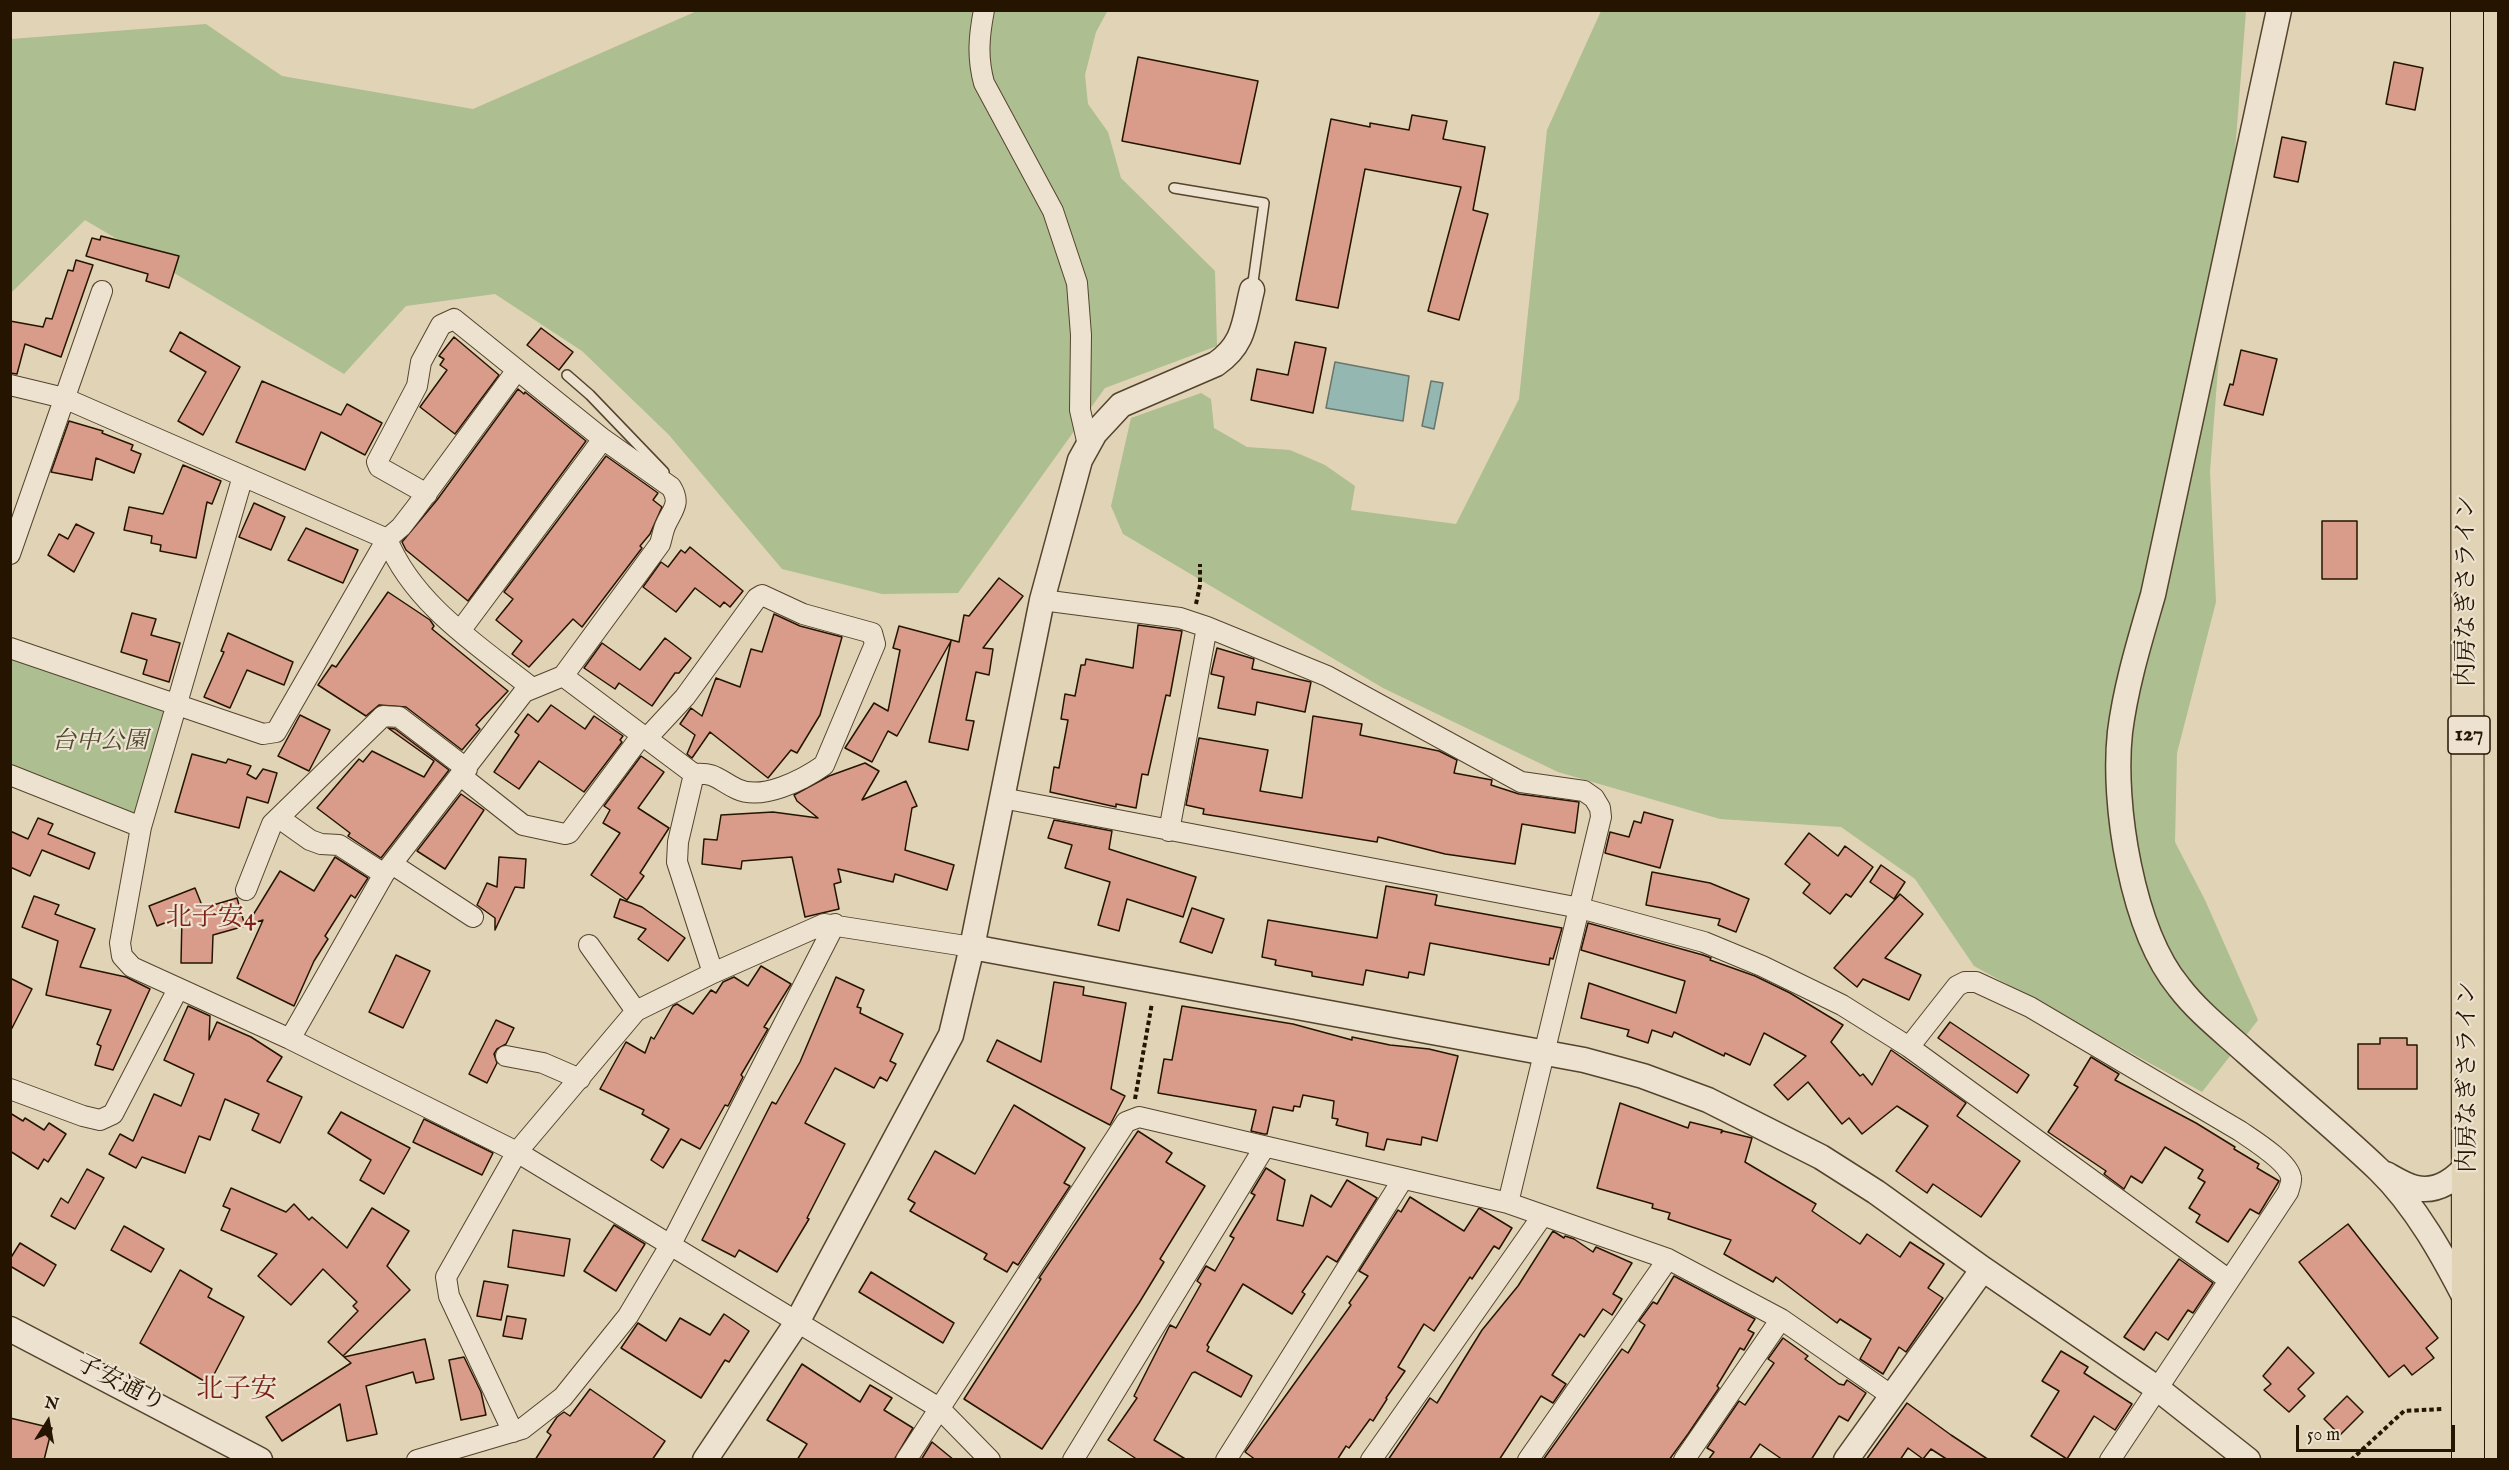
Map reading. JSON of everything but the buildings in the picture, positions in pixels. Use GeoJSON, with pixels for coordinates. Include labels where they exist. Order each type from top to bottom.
{"type":"FeatureCollection","features":[{"type":"Feature","properties":{"kind":"highway","name":"内房なぎさライン"},"geometry":{"type":"LineString","coordinates":[[2467,10],[2470,1306],[2468,1460]]}},
{"type":"Feature","properties":{"kind":"street"},"geometry":{"type":"LineString","coordinates":[[984,10],[978,41],[979,64],[984,83],[1053,210],[1077,283],[1081,335],[1080,410],[1088,445]]}},
{"type":"Feature","properties":{"kind":"street"},"geometry":{"type":"LineString","coordinates":[[2279,10],[2153,595],[2133,666],[2120,733],[2121,811],[2132,887],[2157,950],[2178,986],[2207,1017],[2381,1172],[2427,1232],[2470,1306]]}},
{"type":"Feature","properties":{"kind":"street"},"geometry":{"type":"LineString","coordinates":[[705,1460],[796,1324],[951,1035],[972,947],[1042,600],[1075,472],[1095,433],[1121,405],[1216,364],[1229,355],[1238,344],[1252,290]]}},
{"type":"Feature","properties":{"kind":"street"},"geometry":{"type":"LineString","coordinates":[[10,554],[16,516],[64,399],[102,291]]}},
{"type":"Feature","properties":{"kind":"street"},"geometry":{"type":"LineString","coordinates":[[290,1039],[388,869],[524,692],[563,676],[660,544],[665,526],[676,505],[676,496],[671,487],[603,439],[454,319],[441,325],[421,362],[417,386],[377,462],[379,467],[427,494]]}},
{"type":"Feature","properties":{"kind":"street"},"geometry":{"type":"LineString","coordinates":[[10,648],[263,734],[276,732],[387,539],[401,527],[427,494],[517,370]]}},
{"type":"Feature","properties":{"kind":"street"},"geometry":{"type":"LineString","coordinates":[[10,385],[64,399],[387,539],[396,562],[428,601],[460,631],[532,688]]}},
{"type":"Feature","properties":{"kind":"street"},"geometry":{"type":"LineString","coordinates":[[460,631],[603,439]]}},
{"type":"Feature","properties":{"kind":"street"},"geometry":{"type":"LineString","coordinates":[[243,476],[141,827],[120,943],[122,956],[132,967],[290,1039],[518,1152],[671,1244],[796,1324],[939,1408],[990,1460]]}},
{"type":"Feature","properties":{"kind":"street"},"geometry":{"type":"LineString","coordinates":[[246,890],[267,831],[383,716],[399,717],[524,825],[565,834],[569,833],[644,737],[684,697],[757,598],[762,595],[803,614],[872,633],[875,644],[824,765],[813,773],[756,793],[737,789],[710,773],[694,774],[644,737],[563,676]]}},
{"type":"Feature","properties":{"kind":"street"},"geometry":{"type":"LineString","coordinates":[[1042,600],[1180,618],[1327,675],[1521,782],[1584,792],[1594,798],[1600,808],[1601,817],[1508,1203]]}},
{"type":"Feature","properties":{"kind":"street"},"geometry":{"type":"LineString","coordinates":[[1169,831],[1199,625]]}},
{"type":"Feature","properties":{"kind":"street"},"geometry":{"type":"LineString","coordinates":[[694,774],[678,842],[677,862],[712,973]]}},
{"type":"Feature","properties":{"kind":"street"},"geometry":{"type":"LineString","coordinates":[[10,775],[141,827]]}},
{"type":"Feature","properties":{"kind":"street"},"geometry":{"type":"LineString","coordinates":[[1002,798],[1580,908],[1704,942],[1762,966],[1842,1005],[1909,1047],[2229,1280]]}},
{"type":"Feature","properties":{"kind":"street"},"geometry":{"type":"LineString","coordinates":[[279,818],[310,840],[321,844],[339,844],[473,917]]}},
{"type":"Feature","properties":{"kind":"street"},"geometry":{"type":"LineString","coordinates":[[513,1432],[449,1296],[446,1277],[518,1152],[636,1011],[712,973],[824,924],[835,924],[1544,1052],[1643,1076],[1708,1100],[1821,1156],[1876,1192],[1983,1269],[2158,1389],[2248,1460]]}},
{"type":"Feature","properties":{"kind":"street"},"geometry":{"type":"LineString","coordinates":[[417,1460],[522,1429],[563,1397],[628,1316],[671,1244],[835,924]]}},
{"type":"Feature","properties":{"kind":"street"},"geometry":{"type":"LineString","coordinates":[[589,945],[636,1011]]}},
{"type":"Feature","properties":{"kind":"street"},"geometry":{"type":"LineString","coordinates":[[1909,1047],[1957,986],[1965,982],[1976,982],[2030,1007],[2263,1146],[2289,1170],[2292,1179],[2288,1192],[2110,1460]]}},
{"type":"Feature","properties":{"kind":"street"},"geometry":{"type":"LineString","coordinates":[[10,1089],[83,1116],[100,1120],[113,1114],[178,989]]}},
{"type":"Feature","properties":{"kind":"street"},"geometry":{"type":"LineString","coordinates":[[506,1056],[543,1063],[580,1079]]}},
{"type":"Feature","properties":{"kind":"street"},"geometry":{"type":"LineString","coordinates":[[906,1460],[1126,1122],[1139,1117],[1264,1148],[1508,1203],[1668,1259],[1781,1319],[1892,1396]]}},
{"type":"Feature","properties":{"kind":"street"},"geometry":{"type":"LineString","coordinates":[[1073,1460],[1264,1148]]}},
{"type":"Feature","properties":{"kind":"street"},"geometry":{"type":"LineString","coordinates":[[2381,1172],[2417,1189],[2427,1188],[2459,1177],[2469,1162]]}},
{"type":"Feature","properties":{"kind":"street"},"geometry":{"type":"LineString","coordinates":[[1226,1460],[1403,1179]]}},
{"type":"Feature","properties":{"kind":"street"},"geometry":{"type":"LineString","coordinates":[[1371,1460],[1543,1215]]}},
{"type":"Feature","properties":{"kind":"street"},"geometry":{"type":"LineString","coordinates":[[1528,1460],[1668,1259]]}},
{"type":"Feature","properties":{"kind":"street"},"geometry":{"type":"LineString","coordinates":[[1846,1460],[1983,1269]]}},
{"type":"Feature","properties":{"kind":"street"},"geometry":{"type":"LineString","coordinates":[[1684,1460],[1781,1319]]}},
{"type":"Feature","properties":{"kind":"street","name":"子安通り"},"geometry":{"type":"LineString","coordinates":[[10,1329],[260,1460]]}},
{"type":"Feature","properties":{"kind":"lane"},"geometry":{"type":"LineString","coordinates":[[1174,188],[1264,203],[1252,290]]}},
{"type":"Feature","properties":{"kind":"lane"},"geometry":{"type":"LineString","coordinates":[[567,375],[590,395],[617,426],[670,478],[671,487]]}},
{"type":"Feature","properties":{"kind":"path"},"geometry":{"type":"LineString","coordinates":[[1199,625],[1200,564]]}},
{"type":"Feature","properties":{"kind":"path"},"geometry":{"type":"LineString","coordinates":[[1131,1120],[1154,993]]}},
{"type":"Feature","properties":{"kind":"path"},"geometry":{"type":"LineString","coordinates":[[2351,1460],[2397,1415],[2404,1411],[2426,1408]]}},
{"type":"Feature","properties":{"kind":"green space"},"geometry":{"type":"Polygon","coordinates":[[[1108,10],[1096,32],[1085,75],[1088,104],[1108,132],[1121,178],[1215,271],[1217,346],[1105,388],[958,593],[882,594],[782,569],[669,435],[582,351],[495,294],[406,306],[344,374],[85,220],[11,293],[11,39],[206,24],[282,76],[473,109],[697,11],[1108,10]]]}},
{"type":"Feature","properties":{"kind":"green space"},"geometry":{"type":"Polygon","coordinates":[[[1601,11],[2246,11],[2210,471],[2216,602],[2177,753],[2175,842],[2205,900],[2258,1020],[2202,1092],[1974,966],[1915,879],[1841,827],[1720,819],[1558,772],[1383,688],[1123,534],[1111,506],[1131,418],[1201,393],[1211,399],[1214,428],[1247,447],[1290,450],[1325,465],[1355,486],[1351,510],[1456,524],[1519,399],[1547,130],[1601,11]]]}},
{"type":"Feature","properties":{"kind":"green space","name":"台中公園"},"geometry":{"type":"Polygon","coordinates":[[[10,657],[159,707],[166,717],[139,810],[129,815],[48,778],[11,767],[10,657]]]}},
{"type":"Feature","properties":{"kind":"water"},"geometry":{"type":"Polygon","coordinates":[[[1335,362],[1409,376],[1403,421],[1326,408],[1335,362]]]}},
{"type":"Feature","properties":{"kind":"water"},"geometry":{"type":"Polygon","coordinates":[[[1431,381],[1443,383],[1434,429],[1422,426],[1431,381]]]}},
{"type":"Feature","properties":{"kind":"district","name":"北子安4"},"geometry":{"type":"Point","coordinates":[211,920]}},
{"type":"Feature","properties":{"kind":"district","name":"北子安"},"geometry":{"type":"Point","coordinates":[237,1391]}}]}
